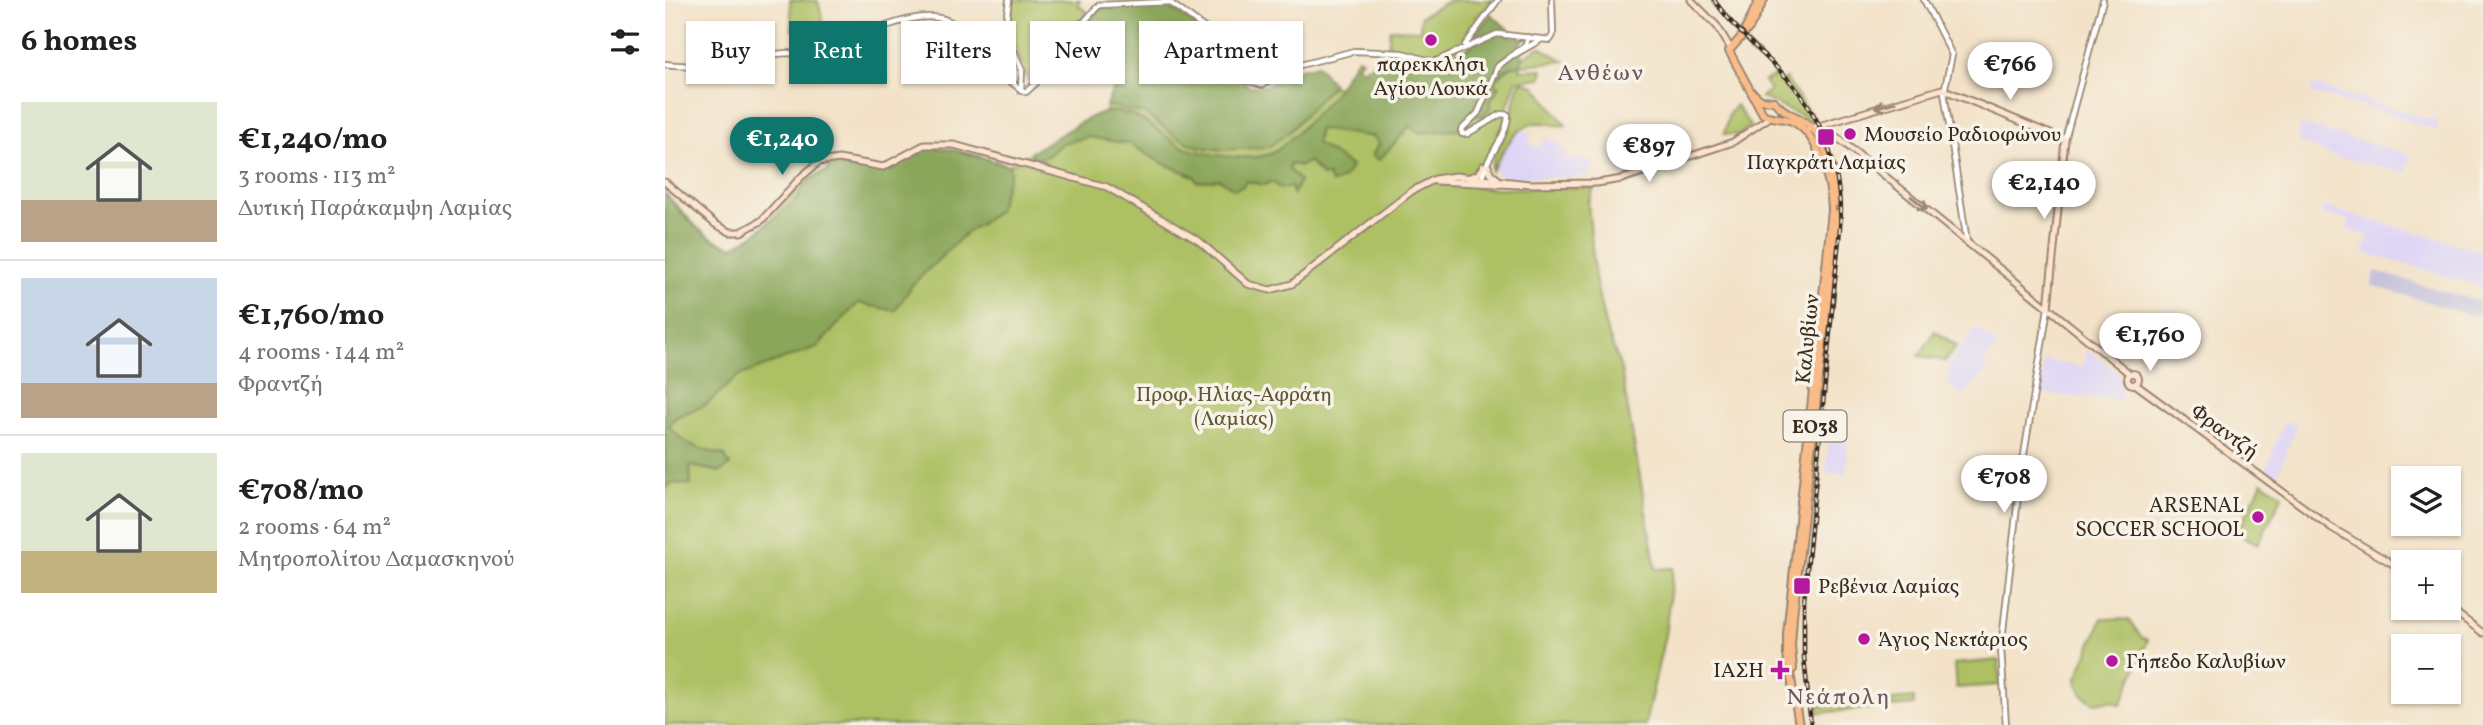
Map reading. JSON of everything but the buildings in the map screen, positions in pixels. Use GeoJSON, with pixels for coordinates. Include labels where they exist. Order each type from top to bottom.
{"type":"FeatureCollection","features":[{"type":"Feature","properties":{"kind":"main road"},"geometry":{"type":"LineString","coordinates":[[1691,0],[1730,50],[1761,110],[1803,128],[1819,126],[1945,89],[2065,140],[2048,308]]}},
{"type":"Feature","properties":{"kind":"main road"},"geometry":{"type":"LineString","coordinates":[[1730,50],[1745,32],[1762,0]]}},
{"type":"Feature","properties":{"kind":"main road"},"geometry":{"type":"LineString","coordinates":[[1749,88],[1758,98],[1772,101],[1783,112],[1819,126],[1837,138],[2048,308]]}},
{"type":"Feature","properties":{"kind":"main road"},"geometry":{"type":"LineString","coordinates":[[1752,129],[1766,101]]}},
{"type":"Feature","properties":{"kind":"main road"},"geometry":{"type":"LineString","coordinates":[[1429,182],[1531,184],[1616,180],[1730,144],[1772,116],[1777,105]]}},
{"type":"Feature","properties":{"kind":"main road","name":"Καλυβίων"},"geometry":{"type":"LineString","coordinates":[[1801,725],[1791,656],[1791,634],[1837,214],[1819,126]]}},
{"type":"Feature","properties":{"kind":"main road","name":"Καλυβίων"},"geometry":{"type":"LineString","coordinates":[[1801,725],[1787,655],[1787,634],[1832,211],[1815,146],[1803,128]]}},
{"type":"Feature","properties":{"kind":"main road"},"geometry":{"type":"LineString","coordinates":[[1832,142],[1837,138]]}},
{"type":"Feature","properties":{"kind":"main road"},"geometry":{"type":"LineString","coordinates":[[665,181],[715,224],[730,232],[741,232],[758,224],[806,171],[819,162],[839,159],[883,167],[924,145],[952,144],[1098,184],[1122,194],[1199,241],[1244,282],[1270,290],[1296,281],[1356,233],[1429,182],[1447,176],[1469,177],[1484,182],[1504,180]]}},
{"type":"Feature","properties":{"kind":"main road"},"geometry":{"type":"LineString","coordinates":[[1469,177],[1479,173],[1485,166],[1493,176],[1531,184]]}},
{"type":"Feature","properties":{"kind":"main road","name":"Φραντζή"},"geometry":{"type":"LineString","coordinates":[[2048,308],[2129,376],[2130,383],[2136,382],[2332,528],[2391,563]]}},
{"type":"Feature","properties":{"kind":"main road"},"geometry":{"type":"LineString","coordinates":[[2461,617],[2483,633]]}},
{"type":"Feature","properties":{"kind":"street"},"geometry":{"type":"LineString","coordinates":[[1009,0],[1005,29],[1021,68],[1021,90]]}},
{"type":"Feature","properties":{"kind":"street"},"geometry":{"type":"LineString","coordinates":[[1465,46],[1498,0]]}},
{"type":"Feature","properties":{"kind":"street"},"geometry":{"type":"LineString","coordinates":[[665,64],[706,67],[728,65],[744,69],[767,55],[797,52],[846,63],[854,42],[862,36],[907,19],[941,18],[961,25],[981,54],[1021,90],[1027,92],[1034,87],[1037,53],[1043,42],[1057,32],[1084,22],[1098,5],[1158,1],[1175,4],[1210,32],[1233,41],[1245,80],[1255,85],[1267,83],[1294,67],[1352,52],[1402,53],[1434,62],[1499,33],[1542,39],[1553,37],[1552,0]]}},
{"type":"Feature","properties":{"kind":"street"},"geometry":{"type":"LineString","coordinates":[[1924,0],[1952,54],[1945,89],[1968,243]]}},
{"type":"Feature","properties":{"kind":"street"},"geometry":{"type":"LineString","coordinates":[[2065,140],[2103,0]]}},
{"type":"Feature","properties":{"kind":"street"},"geometry":{"type":"LineString","coordinates":[[1529,37],[1531,46]]}},
{"type":"Feature","properties":{"kind":"street"},"geometry":{"type":"LineString","coordinates":[[1484,182],[1485,166],[1508,122],[1507,113],[1468,134],[1462,134],[1461,130],[1474,118],[1496,69],[1527,43],[1529,37]]}},
{"type":"Feature","properties":{"kind":"street"},"geometry":{"type":"LineString","coordinates":[[1509,57],[1524,52],[1542,39]]}},
{"type":"Feature","properties":{"kind":"street"},"geometry":{"type":"LineString","coordinates":[[1023,83],[1034,87]]}},
{"type":"Feature","properties":{"kind":"street"},"geometry":{"type":"LineString","coordinates":[[2006,725],[2001,649],[2020,479],[2048,308]]}},
{"type":"Feature","properties":{"kind":"shaded area"},"geometry":{"type":"Polygon","coordinates":[[[2313,85],[2439,122],[2436,131],[2371,108],[2310,93],[2313,85]]]}},
{"type":"Feature","properties":{"kind":"shaded area"},"geometry":{"type":"Polygon","coordinates":[[[2301,124],[2411,155],[2406,173],[2334,156],[2297,141],[2301,124]]]}},
{"type":"Feature","properties":{"kind":"shaded area"},"geometry":{"type":"Polygon","coordinates":[[[1522,128],[1532,136],[1529,144],[1540,148],[1544,138],[1559,143],[1568,159],[1593,159],[1593,173],[1573,178],[1501,176],[1493,169],[1510,139],[1522,128]]]}},
{"type":"Feature","properties":{"kind":"shaded area"},"geometry":{"type":"Polygon","coordinates":[[[2323,206],[2483,251],[2483,287],[2363,252],[2368,236],[2348,230],[2350,221],[2321,213],[2323,206]]]}},
{"type":"Feature","properties":{"kind":"shaded area"},"geometry":{"type":"Polygon","coordinates":[[[2375,271],[2483,304],[2476,317],[2371,285],[2375,271]]]}},
{"type":"Feature","properties":{"kind":"shaded area"},"geometry":{"type":"Polygon","coordinates":[[[1976,327],[1998,345],[1983,365],[1986,372],[1960,397],[1947,382],[1949,362],[1976,327]]]}},
{"type":"Feature","properties":{"kind":"shaded area"},"geometry":{"type":"Polygon","coordinates":[[[2086,348],[2124,378],[2121,400],[2039,394],[2044,360],[2084,367],[2086,348]]]}},
{"type":"Feature","properties":{"kind":"shaded area"},"geometry":{"type":"Polygon","coordinates":[[[2284,421],[2297,425],[2275,482],[2264,475],[2284,421]]]}},
{"type":"Feature","properties":{"kind":"shaded area"},"geometry":{"type":"Polygon","coordinates":[[[1848,440],[1847,474],[1826,472],[1829,441],[1848,440]]]}},
{"type":"Feature","properties":{"kind":"green space"},"geometry":{"type":"Polygon","coordinates":[[[790,0],[818,1],[823,21],[791,21],[790,0]]]}},
{"type":"Feature","properties":{"kind":"green space"},"geometry":{"type":"Polygon","coordinates":[[[1012,0],[1080,0],[1078,5],[1087,12],[1079,21],[1030,21],[1030,84],[1016,49],[1016,21],[1011,21],[1012,0]]]}},
{"type":"Feature","properties":{"kind":"green space"},"geometry":{"type":"Polygon","coordinates":[[[1450,0],[1494,0],[1476,17],[1477,23],[1465,41],[1445,57],[1388,50],[1390,29],[1420,30],[1421,16],[1450,0]]]}},
{"type":"Feature","properties":{"kind":"green space"},"geometry":{"type":"Polygon","coordinates":[[[1134,5],[1160,6],[1175,10],[1190,21],[1139,21],[1139,84],[1303,84],[1303,68],[1317,65],[1333,84],[1288,133],[1268,147],[1223,150],[1200,147],[1178,138],[1145,114],[1106,105],[1117,84],[1125,84],[1125,21],[1087,21],[1098,9],[1134,5]]]}},
{"type":"Feature","properties":{"kind":"green space","name":"Προφ. Ηλίας-Αφράτη (Λαμίας)"},"geometry":{"type":"Polygon","coordinates":[[[1153,5],[1185,21],[1145,21],[1153,5]]]}},
{"type":"Feature","properties":{"kind":"green space"},"geometry":{"type":"Polygon","coordinates":[[[1491,14],[1510,31],[1509,36],[1525,39],[1518,45],[1523,57],[1520,65],[1504,71],[1494,84],[1499,86],[1490,102],[1492,107],[1481,117],[1474,115],[1456,130],[1420,133],[1410,126],[1379,160],[1372,155],[1379,144],[1374,137],[1319,129],[1316,143],[1351,166],[1343,178],[1335,182],[1331,183],[1328,176],[1322,176],[1309,161],[1301,166],[1290,164],[1289,170],[1300,181],[1293,194],[1291,187],[1281,189],[1272,182],[1264,185],[1246,181],[1243,186],[1234,189],[1219,179],[1198,182],[1194,176],[1162,163],[1130,144],[1089,137],[1062,143],[1043,158],[1034,159],[1031,152],[1085,120],[1113,111],[1143,120],[1186,148],[1225,156],[1264,156],[1278,149],[1316,113],[1337,89],[1358,58],[1362,59],[1357,66],[1362,70],[1388,55],[1435,65],[1471,46],[1469,40],[1491,14]]]}},
{"type":"Feature","properties":{"kind":"green space","name":"Προφ. Ηλίας-Αφράτη (Λαμίας)"},"geometry":{"type":"Polygon","coordinates":[[[1139,35],[1139,84],[1246,84],[1253,89],[1360,86],[1513,40],[1523,57],[1540,47],[1564,61],[1521,65],[1520,70],[1543,69],[1541,78],[1516,81],[1504,117],[1505,123],[1473,183],[1477,188],[1594,188],[1588,203],[1595,278],[1605,325],[1621,369],[1656,569],[1673,568],[1665,635],[1645,725],[665,725],[665,193],[704,235],[733,248],[765,224],[801,185],[820,173],[835,170],[883,171],[935,150],[954,150],[1009,165],[1106,113],[1107,103],[1116,84],[1125,84],[1125,65],[1139,35]]]}},
{"type":"Feature","properties":{"kind":"green space"},"geometry":{"type":"Polygon","coordinates":[[[1775,76],[1780,82],[1786,79],[1816,123],[1761,97],[1770,90],[1764,81],[1775,76]]]}},
{"type":"Feature","properties":{"kind":"green space"},"geometry":{"type":"Polygon","coordinates":[[[1523,82],[1535,86],[1566,125],[1528,125],[1509,141],[1491,171],[1495,155],[1508,129],[1517,89],[1523,82]]]}},
{"type":"Feature","properties":{"kind":"green space"},"geometry":{"type":"Polygon","coordinates":[[[1736,105],[1750,126],[1738,135],[1724,134],[1729,114],[1736,105]]]}},
{"type":"Feature","properties":{"kind":"green space"},"geometry":{"type":"Polygon","coordinates":[[[927,147],[951,149],[1009,166],[1011,170],[997,212],[965,234],[913,284],[895,311],[858,303],[817,347],[738,376],[706,405],[676,417],[669,426],[681,438],[700,449],[724,455],[730,465],[721,472],[690,466],[691,485],[672,483],[665,489],[665,194],[703,233],[733,247],[760,231],[799,197],[801,190],[813,178],[829,172],[827,165],[891,171],[927,147]]]}},
{"type":"Feature","properties":{"kind":"green space"},"geometry":{"type":"Polygon","coordinates":[[[1935,331],[1957,346],[1945,361],[1919,356],[1935,331]]]}},
{"type":"Feature","properties":{"kind":"green space","name":"ARSENAL SOCCER SCHOOL"},"geometry":{"type":"Polygon","coordinates":[[[2262,482],[2283,495],[2258,544],[2237,533],[2262,482]]]}},
{"type":"Feature","properties":{"kind":"green space","name":"Γήπεδο Καλυβίων"},"geometry":{"type":"Polygon","coordinates":[[[2102,618],[2129,620],[2141,637],[2148,640],[2121,705],[2111,701],[2093,703],[2082,694],[2076,681],[2102,618]]]}},
{"type":"Feature","properties":{"kind":"green space"},"geometry":{"type":"Polygon","coordinates":[[[1999,660],[2000,685],[1956,688],[1954,664],[1999,660]]]}},
{"type":"Feature","properties":{"kind":"green space"},"geometry":{"type":"Polygon","coordinates":[[[1914,698],[1914,705],[1818,713],[1818,706],[1914,698]]]}},
{"type":"Feature","properties":{"kind":"railway"},"geometry":{"type":"LineString","coordinates":[[1714,0],[1801,95],[1829,148],[1838,188],[1840,228],[1804,601],[1804,657],[1811,725]]}},
{"type":"Feature","properties":{"kind":"place","name":"παρεκκλήσι Αγίου Λουκά"},"geometry":{"type":"Point","coordinates":[1431,40]}},
{"type":"Feature","properties":{"kind":"place","name":"Μουσείο Ραδιοφώνου"},"geometry":{"type":"Point","coordinates":[1850,134]}},
{"type":"Feature","properties":{"kind":"place","name":"Παγκράτι Λαμίας"},"geometry":{"type":"Point","coordinates":[1826,137]}},
{"type":"Feature","properties":{"kind":"place","name":"ARSENAL SOCCER SCHOOL"},"geometry":{"type":"Point","coordinates":[2258,517]}},
{"type":"Feature","properties":{"kind":"place","name":"Ρεβένια Λαμίας"},"geometry":{"type":"Point","coordinates":[1802,586]}},
{"type":"Feature","properties":{"kind":"place","name":"Άγιος Νεκτάριος"},"geometry":{"type":"Point","coordinates":[1864,639]}},
{"type":"Feature","properties":{"kind":"place","name":"Γήπεδο Καλυβίων"},"geometry":{"type":"Point","coordinates":[2112,661]}},
{"type":"Feature","properties":{"kind":"place","name":"ΙΑΣΗ"},"geometry":{"type":"Point","coordinates":[1780,670]}},
{"type":"Feature","properties":{"kind":"district","name":"Ανθέων"},"geometry":{"type":"Point","coordinates":[1601,72]}},
{"type":"Feature","properties":{"kind":"district","name":"Νεάπολη"},"geometry":{"type":"Point","coordinates":[1839,696]}}]}
